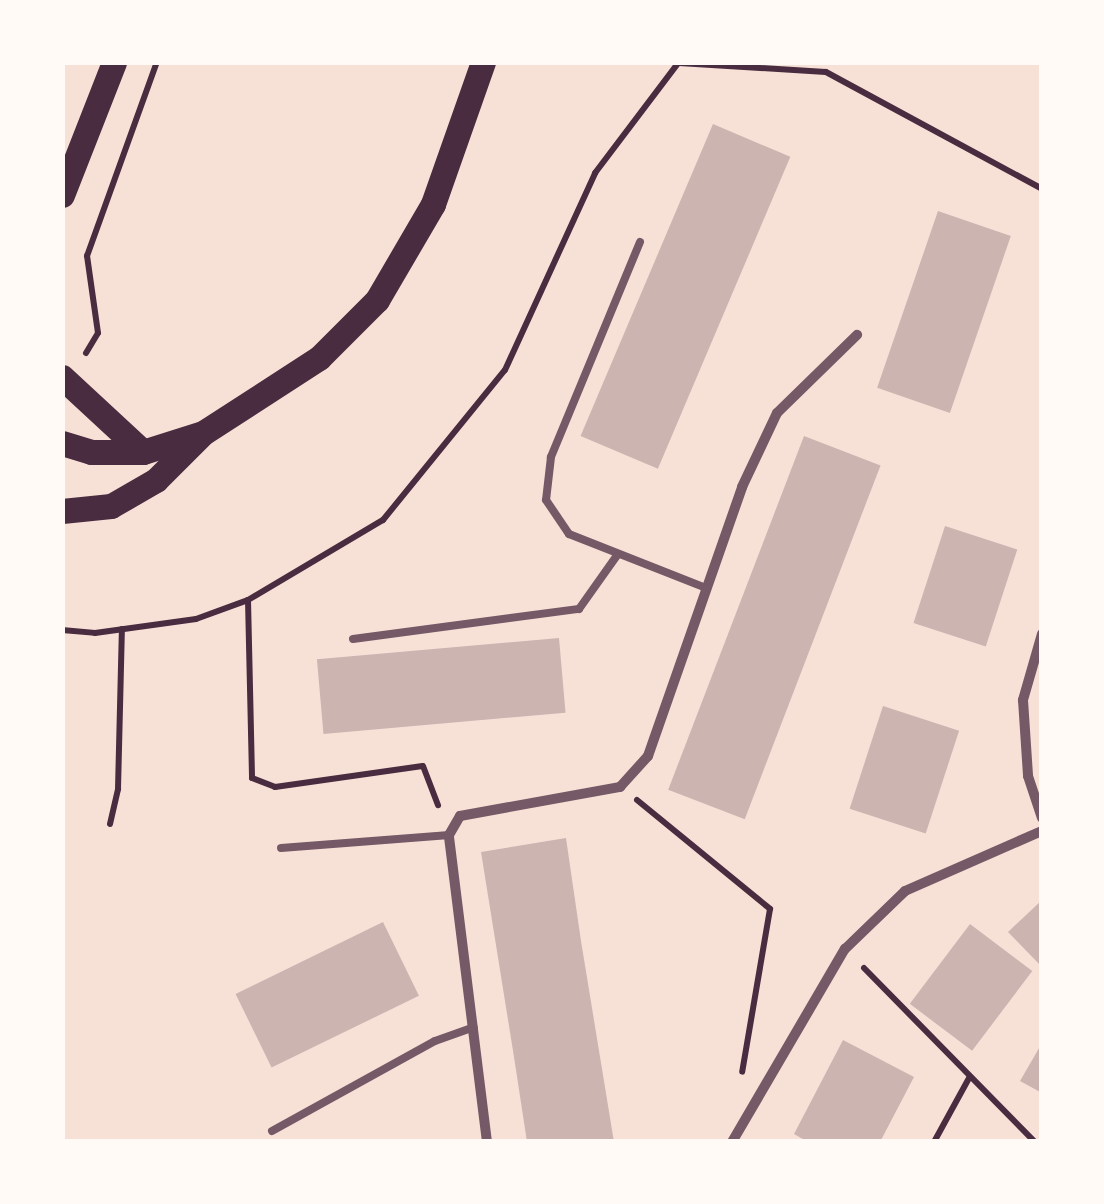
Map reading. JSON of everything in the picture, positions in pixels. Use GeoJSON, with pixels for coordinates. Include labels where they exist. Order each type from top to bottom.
{"type":"FeatureCollection","features":[{"type":"Feature","properties":{"kind":"main road"},"geometry":{"type":"LineString","coordinates":[[62,195],[114,62]]}},
{"type":"Feature","properties":{"kind":"main road"},"geometry":{"type":"LineString","coordinates":[[62,512],[110,506],[156,480],[203,433],[319,358],[377,300],[433,204],[483,62]]}},
{"type":"Feature","properties":{"kind":"main road"},"geometry":{"type":"LineString","coordinates":[[68,371],[143,452]]}},
{"type":"Feature","properties":{"kind":"main road"},"geometry":{"type":"LineString","coordinates":[[62,443],[91,452],[143,452],[203,433]]}},
{"type":"Feature","properties":{"kind":"street"},"geometry":{"type":"LineString","coordinates":[[487,1142],[450,836],[460,816],[620,787],[648,756],[706,588],[776,413],[857,335]]}},
{"type":"Feature","properties":{"kind":"street"},"geometry":{"type":"LineString","coordinates":[[1042,634],[1024,700],[1028,776],[1042,818]]}},
{"type":"Feature","properties":{"kind":"street"},"geometry":{"type":"LineString","coordinates":[[735,1137],[846,949],[905,891],[1042,831]]}},
{"type":"Feature","properties":{"kind":"lane"},"geometry":{"type":"LineString","coordinates":[[640,242],[546,480],[554,520],[569,534],[706,588]]}},
{"type":"Feature","properties":{"kind":"lane"},"geometry":{"type":"LineString","coordinates":[[354,639],[579,610],[618,554]]}},
{"type":"Feature","properties":{"kind":"lane"},"geometry":{"type":"LineString","coordinates":[[281,848],[450,836]]}},
{"type":"Feature","properties":{"kind":"lane"},"geometry":{"type":"LineString","coordinates":[[272,1131],[435,1042],[474,1028]]}},
{"type":"Feature","properties":{"kind":"path"},"geometry":{"type":"LineString","coordinates":[[68,371],[98,333],[86,287],[87,256],[156,62]]}},
{"type":"Feature","properties":{"kind":"path"},"geometry":{"type":"LineString","coordinates":[[62,630],[122,629],[196,619],[248,600],[383,520],[505,370],[596,173],[679,63],[826,72],[1042,189]]}},
{"type":"Feature","properties":{"kind":"path"},"geometry":{"type":"LineString","coordinates":[[248,600],[252,778],[275,787],[423,766],[450,836]]}},
{"type":"Feature","properties":{"kind":"path"},"geometry":{"type":"LineString","coordinates":[[110,824],[118,789],[122,629]]}},
{"type":"Feature","properties":{"kind":"path"},"geometry":{"type":"LineString","coordinates":[[620,787],[770,909],[745,1031],[735,1137]]}},
{"type":"Feature","properties":{"kind":"path"},"geometry":{"type":"LineString","coordinates":[[846,949],[1034,1142]]}},
{"type":"Feature","properties":{"kind":"path"},"geometry":{"type":"LineString","coordinates":[[934,1142],[968,1078]]}},
{"type":"Feature","properties":{"kind":"building"},"geometry":{"type":"Polygon","coordinates":[[[713,124],[790,157],[658,469],[581,436],[713,124]]]}},
{"type":"Feature","properties":{"kind":"building"},"geometry":{"type":"Polygon","coordinates":[[[938,211],[1011,236],[950,413],[877,388],[938,211]]]}},
{"type":"Feature","properties":{"kind":"building"},"geometry":{"type":"Polygon","coordinates":[[[804,436],[881,465],[745,819],[668,790],[804,436]]]}},
{"type":"Feature","properties":{"kind":"building"},"geometry":{"type":"Polygon","coordinates":[[[945,526],[1017,549],[986,646],[913,623],[945,526]]]}},
{"type":"Feature","properties":{"kind":"building"},"geometry":{"type":"Polygon","coordinates":[[[559,638],[566,713],[323,734],[317,659],[559,638]]]}},
{"type":"Feature","properties":{"kind":"building"},"geometry":{"type":"Polygon","coordinates":[[[883,706],[959,731],[926,833],[850,809],[883,706]]]}},
{"type":"Feature","properties":{"kind":"building"},"geometry":{"type":"Polygon","coordinates":[[[566,838],[614,1142],[527,1142],[481,852],[566,838]]]}},
{"type":"Feature","properties":{"kind":"building"},"geometry":{"type":"Polygon","coordinates":[[[1042,900],[1042,967],[1008,932],[1042,900]]]}},
{"type":"Feature","properties":{"kind":"building"},"geometry":{"type":"Polygon","coordinates":[[[383,922],[419,996],[272,1068],[236,994],[383,922]]]}},
{"type":"Feature","properties":{"kind":"building"},"geometry":{"type":"Polygon","coordinates":[[[970,924],[1032,971],[972,1051],[910,1004],[970,924]]]}},
{"type":"Feature","properties":{"kind":"building"},"geometry":{"type":"Polygon","coordinates":[[[843,1040],[914,1077],[880,1142],[808,1142],[794,1134],[843,1040]]]}},
{"type":"Feature","properties":{"kind":"building"},"geometry":{"type":"Polygon","coordinates":[[[1042,1043],[1042,1093],[1020,1081],[1042,1043]]]}}]}
